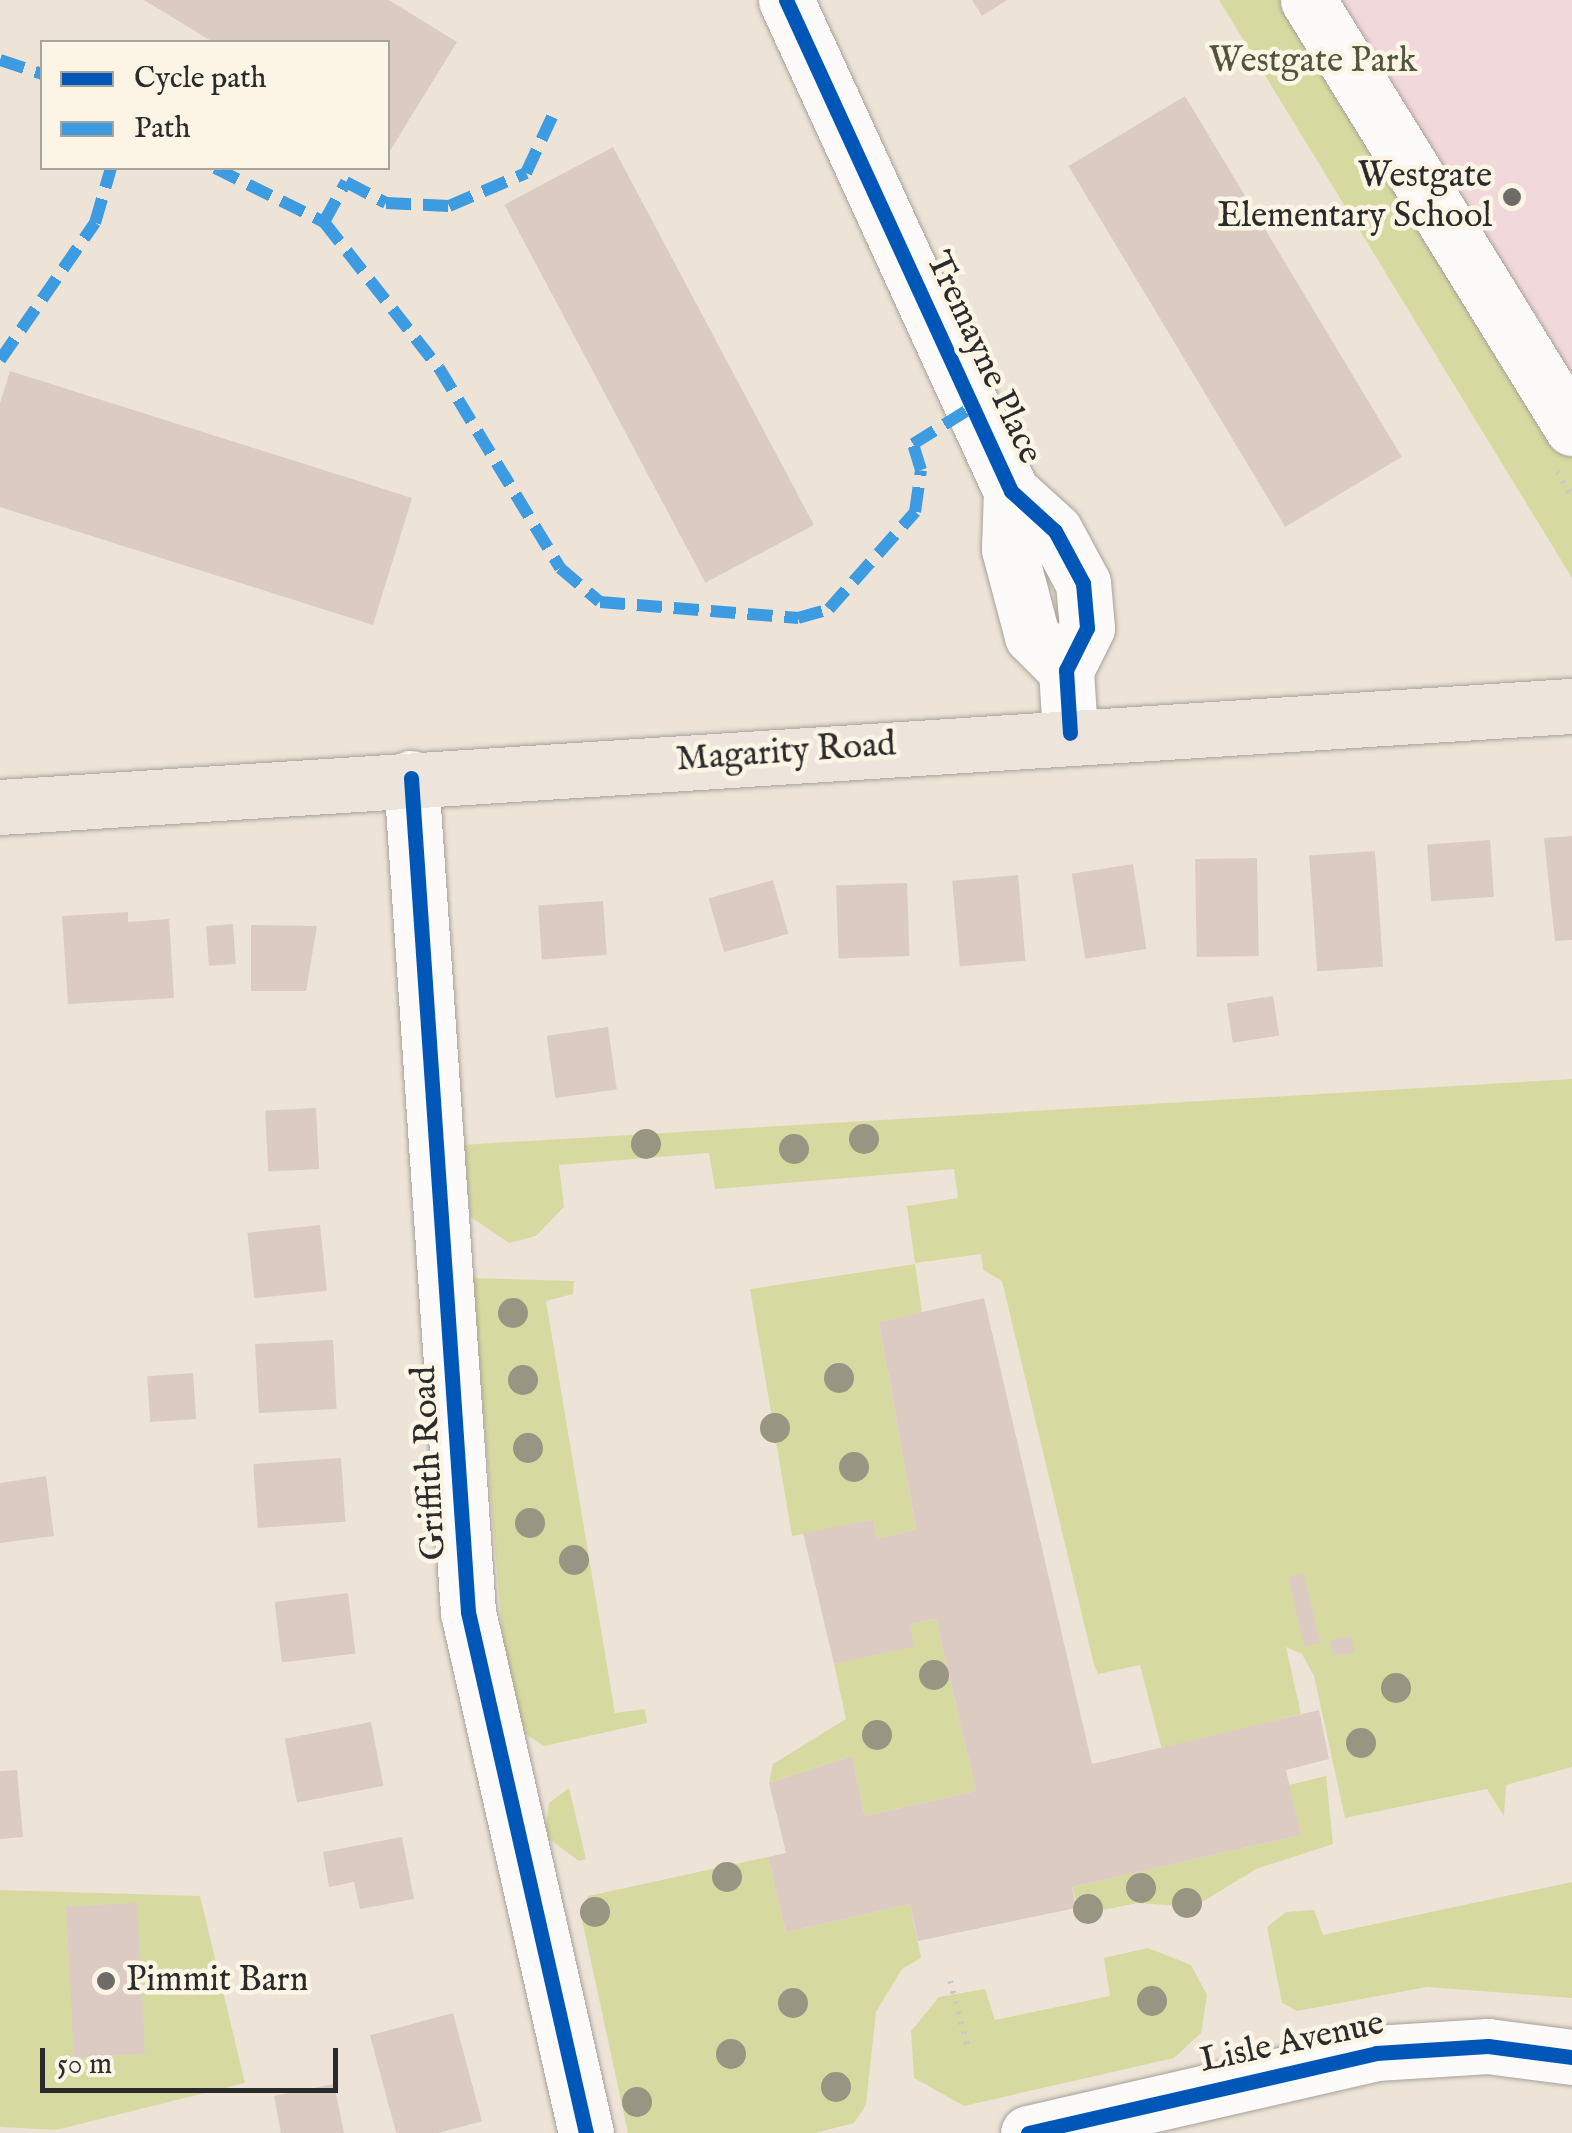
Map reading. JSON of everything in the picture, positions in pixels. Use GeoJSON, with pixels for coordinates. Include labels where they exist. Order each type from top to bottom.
{"type":"FeatureCollection","features":[{"type":"Feature","properties":{"kind":"main road","name":"Magarity Road"},"geometry":{"type":"LineString","coordinates":[[0,807],[1070,733],[1572,706]]}},
{"type":"Feature","properties":{"kind":"street","name":"Tremayne Place"},"geometry":{"type":"LineString","coordinates":[[786,0],[1011,491],[1009,549],[1032,636],[1066,670],[1070,733]]}},
{"type":"Feature","properties":{"kind":"street"},"geometry":{"type":"LineString","coordinates":[[1308,0],[1572,428]]}},
{"type":"Feature","properties":{"kind":"street","name":"Griffith Road"},"geometry":{"type":"LineString","coordinates":[[410,778],[468,1612],[586,2133]]}},
{"type":"Feature","properties":{"kind":"street","name":"Lisle Avenue"},"geometry":{"type":"LineString","coordinates":[[1028,2133],[1376,2053],[1488,2046],[1572,2057]]}},
{"type":"Feature","properties":{"kind":"path"},"geometry":{"type":"LineString","coordinates":[[950,1981],[967,2045]]}},
{"type":"Feature","properties":{"kind":"shaded area","name":"Westgate Elementary School"},"geometry":{"type":"Polygon","coordinates":[[[1331,0],[1572,0],[1572,394],[1331,0]]]}},
{"type":"Feature","properties":{"kind":"green space","name":"Westgate Park"},"geometry":{"type":"Polygon","coordinates":[[[1219,0],[1331,0],[1572,394],[1572,578],[1219,0]]]}},
{"type":"Feature","properties":{"kind":"green space"},"geometry":{"type":"Polygon","coordinates":[[[1572,1079],[1572,1767],[1506,1785],[1504,1816],[1487,1789],[1345,1818],[1314,1676],[1302,1654],[1286,1647],[1301,1714],[1162,1750],[1140,1665],[1098,1674],[1094,1665],[1002,1281],[983,1270],[981,1254],[915,1263],[907,1206],[958,1198],[954,1169],[715,1189],[709,1153],[559,1165],[564,1207],[536,1236],[509,1243],[471,1217],[461,1145],[1572,1079]]]}},
{"type":"Feature","properties":{"kind":"green space"},"geometry":{"type":"Polygon","coordinates":[[[915,1264],[922,1313],[879,1322],[916,1529],[877,1539],[873,1520],[792,1536],[750,1289],[915,1264]]]}},
{"type":"Feature","properties":{"kind":"green space"},"geometry":{"type":"Polygon","coordinates":[[[472,1278],[574,1281],[573,1294],[546,1301],[615,1713],[645,1709],[647,1723],[544,1746],[521,1731],[507,1687],[472,1278]]]}},
{"type":"Feature","properties":{"kind":"green space"},"geometry":{"type":"Polygon","coordinates":[[[936,1619],[976,1791],[865,1816],[852,1756],[769,1783],[773,1764],[846,1719],[834,1664],[914,1645],[909,1624],[936,1619]]]}},
{"type":"Feature","properties":{"kind":"green space"},"geometry":{"type":"Polygon","coordinates":[[[1326,1776],[1333,1844],[1256,1869],[1194,1907],[1137,1903],[1080,1915],[1072,1887],[1301,1835],[1289,1785],[1326,1776]]]}},
{"type":"Feature","properties":{"kind":"green space"},"geometry":{"type":"Polygon","coordinates":[[[569,1788],[586,1859],[579,1861],[545,1836],[549,1803],[569,1788]]]}},
{"type":"Feature","properties":{"kind":"green space"},"geometry":{"type":"Polygon","coordinates":[[[768,1857],[786,1932],[910,1904],[921,1958],[902,1969],[876,2012],[866,2105],[854,2123],[815,2133],[628,2133],[582,1920],[588,1896],[768,1857]]]}},
{"type":"Feature","properties":{"kind":"green space"},"geometry":{"type":"Polygon","coordinates":[[[1572,1882],[1572,1998],[1427,1987],[1297,2011],[1282,2003],[1267,1927],[1286,1912],[1314,1910],[1323,1935],[1572,1882]]]}},
{"type":"Feature","properties":{"kind":"green space"},"geometry":{"type":"Polygon","coordinates":[[[0,1890],[200,1896],[245,2083],[56,2130],[0,2127],[0,1890]]]}},
{"type":"Feature","properties":{"kind":"green space"},"geometry":{"type":"Polygon","coordinates":[[[1148,1948],[1191,1965],[1207,1995],[1201,2033],[1174,2058],[964,2106],[914,2078],[911,2031],[939,1997],[985,1989],[995,2020],[1110,1996],[1104,1958],[1148,1948]]]}},
{"type":"Feature","properties":{"kind":"building"},"geometry":{"type":"Polygon","coordinates":[[[144,0],[389,0],[457,42],[390,151],[390,40],[210,40],[144,0]]]}},
{"type":"Feature","properties":{"kind":"building"},"geometry":{"type":"Polygon","coordinates":[[[972,0],[1007,0],[982,16],[972,0]]]}},
{"type":"Feature","properties":{"kind":"building"},"geometry":{"type":"Polygon","coordinates":[[[1185,96],[1402,457],[1285,527],[1068,166],[1185,96]]]}},
{"type":"Feature","properties":{"kind":"building"},"geometry":{"type":"Polygon","coordinates":[[[613,147],[814,525],[705,583],[504,205],[613,147]]]}},
{"type":"Feature","properties":{"kind":"building"},"geometry":{"type":"Polygon","coordinates":[[[10,371],[412,498],[373,625],[0,507],[0,403],[10,371]]]}},
{"type":"Feature","properties":{"kind":"building"},"geometry":{"type":"Polygon","coordinates":[[[1572,836],[1572,940],[1555,941],[1544,838],[1572,836]]]}},
{"type":"Feature","properties":{"kind":"building"},"geometry":{"type":"Polygon","coordinates":[[[1490,840],[1494,897],[1431,901],[1427,844],[1490,840]]]}},
{"type":"Feature","properties":{"kind":"building"},"geometry":{"type":"Polygon","coordinates":[[[1375,851],[1383,967],[1317,971],[1309,856],[1375,851]]]}},
{"type":"Feature","properties":{"kind":"building"},"geometry":{"type":"Polygon","coordinates":[[[1257,858],[1259,956],[1197,957],[1195,859],[1257,858]]]}},
{"type":"Feature","properties":{"kind":"building"},"geometry":{"type":"Polygon","coordinates":[[[1133,864],[1146,949],[1085,959],[1072,874],[1133,864]]]}},
{"type":"Feature","properties":{"kind":"building"},"geometry":{"type":"Polygon","coordinates":[[[1018,875],[1025,961],[960,966],[952,881],[1018,875]]]}},
{"type":"Feature","properties":{"kind":"building"},"geometry":{"type":"Polygon","coordinates":[[[773,880],[788,934],[724,952],[709,898],[773,880]]]}},
{"type":"Feature","properties":{"kind":"building"},"geometry":{"type":"Polygon","coordinates":[[[907,883],[910,956],[839,958],[836,885],[907,883]]]}},
{"type":"Feature","properties":{"kind":"building"},"geometry":{"type":"Polygon","coordinates":[[[603,901],[607,955],[542,959],[538,906],[603,901]]]}},
{"type":"Feature","properties":{"kind":"building"},"geometry":{"type":"Polygon","coordinates":[[[128,912],[128,922],[169,919],[174,998],[68,1004],[62,916],[128,912]]]}},
{"type":"Feature","properties":{"kind":"building"},"geometry":{"type":"Polygon","coordinates":[[[233,924],[236,964],[209,966],[206,926],[233,924]]]}},
{"type":"Feature","properties":{"kind":"building"},"geometry":{"type":"Polygon","coordinates":[[[251,925],[317,926],[306,991],[251,991],[251,925]]]}},
{"type":"Feature","properties":{"kind":"building"},"geometry":{"type":"Polygon","coordinates":[[[1273,996],[1279,1036],[1233,1043],[1227,1003],[1273,996]]]}},
{"type":"Feature","properties":{"kind":"building"},"geometry":{"type":"Polygon","coordinates":[[[608,1027],[617,1089],[555,1098],[547,1036],[608,1027]]]}},
{"type":"Feature","properties":{"kind":"building"},"geometry":{"type":"Polygon","coordinates":[[[316,1108],[319,1169],[268,1172],[265,1111],[316,1108]]]}},
{"type":"Feature","properties":{"kind":"building"},"geometry":{"type":"Polygon","coordinates":[[[320,1225],[327,1291],[254,1298],[247,1233],[320,1225]]]}},
{"type":"Feature","properties":{"kind":"building"},"geometry":{"type":"Polygon","coordinates":[[[984,1298],[1092,1764],[1319,1710],[1329,1759],[1286,1770],[1301,1835],[1072,1887],[1076,1908],[918,1941],[910,1904],[786,1932],[768,1857],[786,1853],[769,1783],[852,1756],[865,1816],[976,1791],[936,1619],[909,1624],[915,1646],[834,1664],[803,1533],[873,1520],[877,1539],[916,1529],[879,1322],[984,1298]]]}},
{"type":"Feature","properties":{"kind":"building"},"geometry":{"type":"Polygon","coordinates":[[[333,1340],[337,1409],[259,1413],[255,1344],[333,1340]]]}},
{"type":"Feature","properties":{"kind":"building"},"geometry":{"type":"Polygon","coordinates":[[[193,1373],[196,1419],[150,1422],[147,1376],[193,1373]]]}},
{"type":"Feature","properties":{"kind":"building"},"geometry":{"type":"Polygon","coordinates":[[[341,1458],[345,1522],[258,1528],[253,1464],[341,1458]]]}},
{"type":"Feature","properties":{"kind":"building"},"geometry":{"type":"Polygon","coordinates":[[[46,1476],[54,1536],[0,1543],[0,1483],[46,1476]]]}},
{"type":"Feature","properties":{"kind":"building"},"geometry":{"type":"Polygon","coordinates":[[[1304,1574],[1320,1643],[1304,1647],[1288,1578],[1304,1574]]]}},
{"type":"Feature","properties":{"kind":"building"},"geometry":{"type":"Polygon","coordinates":[[[348,1593],[355,1654],[282,1663],[275,1602],[348,1593]]]}},
{"type":"Feature","properties":{"kind":"building"},"geometry":{"type":"Polygon","coordinates":[[[1351,1636],[1355,1652],[1334,1657],[1330,1641],[1351,1636]]]}},
{"type":"Feature","properties":{"kind":"building"},"geometry":{"type":"Polygon","coordinates":[[[371,1722],[383,1786],[297,1803],[285,1739],[371,1722]]]}},
{"type":"Feature","properties":{"kind":"building"},"geometry":{"type":"Polygon","coordinates":[[[17,1770],[23,1837],[0,1839],[0,1771],[17,1770]]]}},
{"type":"Feature","properties":{"kind":"building"},"geometry":{"type":"Polygon","coordinates":[[[402,1837],[414,1899],[360,1909],[354,1882],[329,1887],[323,1852],[402,1837]]]}},
{"type":"Feature","properties":{"kind":"building","name":"Pimmit Barn"},"geometry":{"type":"Polygon","coordinates":[[[137,1903],[145,2054],[74,2058],[66,1907],[137,1903]]]}},
{"type":"Feature","properties":{"kind":"building"},"geometry":{"type":"Polygon","coordinates":[[[453,2013],[482,2121],[438,2133],[396,2133],[370,2035],[453,2013]]]}},
{"type":"Feature","properties":{"kind":"building"},"geometry":{"type":"Polygon","coordinates":[[[334,2084],[344,2133],[281,2133],[274,2096],[334,2084]]]}},
{"type":"Feature","properties":{"kind":"marked path"},"geometry":{"type":"LineString","coordinates":[[0,60],[40,73]]}},
{"type":"Feature","properties":{"kind":"marked path"},"geometry":{"type":"LineString","coordinates":[[324,222],[346,182],[386,203],[449,206],[526,173],[552,117]]}},
{"type":"Feature","properties":{"kind":"marked path"},"geometry":{"type":"LineString","coordinates":[[0,360],[95,223],[110,170]]}},
{"type":"Feature","properties":{"kind":"marked path"},"geometry":{"type":"LineString","coordinates":[[219,170],[324,222],[439,368],[560,568],[600,602],[798,618],[829,609],[915,512],[921,470],[913,444],[971,408]]}},
{"type":"Feature","properties":{"kind":"cycle path"},"geometry":{"type":"LineString","coordinates":[[786,0],[1011,491],[1055,531],[1083,583],[1087,628],[1066,670],[1070,733]]}},
{"type":"Feature","properties":{"kind":"cycle path"},"geometry":{"type":"LineString","coordinates":[[411,778],[468,1612],[586,2133]]}},
{"type":"Feature","properties":{"kind":"cycle path"},"geometry":{"type":"LineString","coordinates":[[1028,2133],[1376,2053],[1488,2046],[1572,2057]]}},
{"type":"Feature","properties":{"kind":"place","name":"Westgate Elementary School"},"geometry":{"type":"Point","coordinates":[1512,197]}},
{"type":"Feature","properties":{"kind":"place","name":"Pimmit Barn"},"geometry":{"type":"Point","coordinates":[106,1981]}}]}
